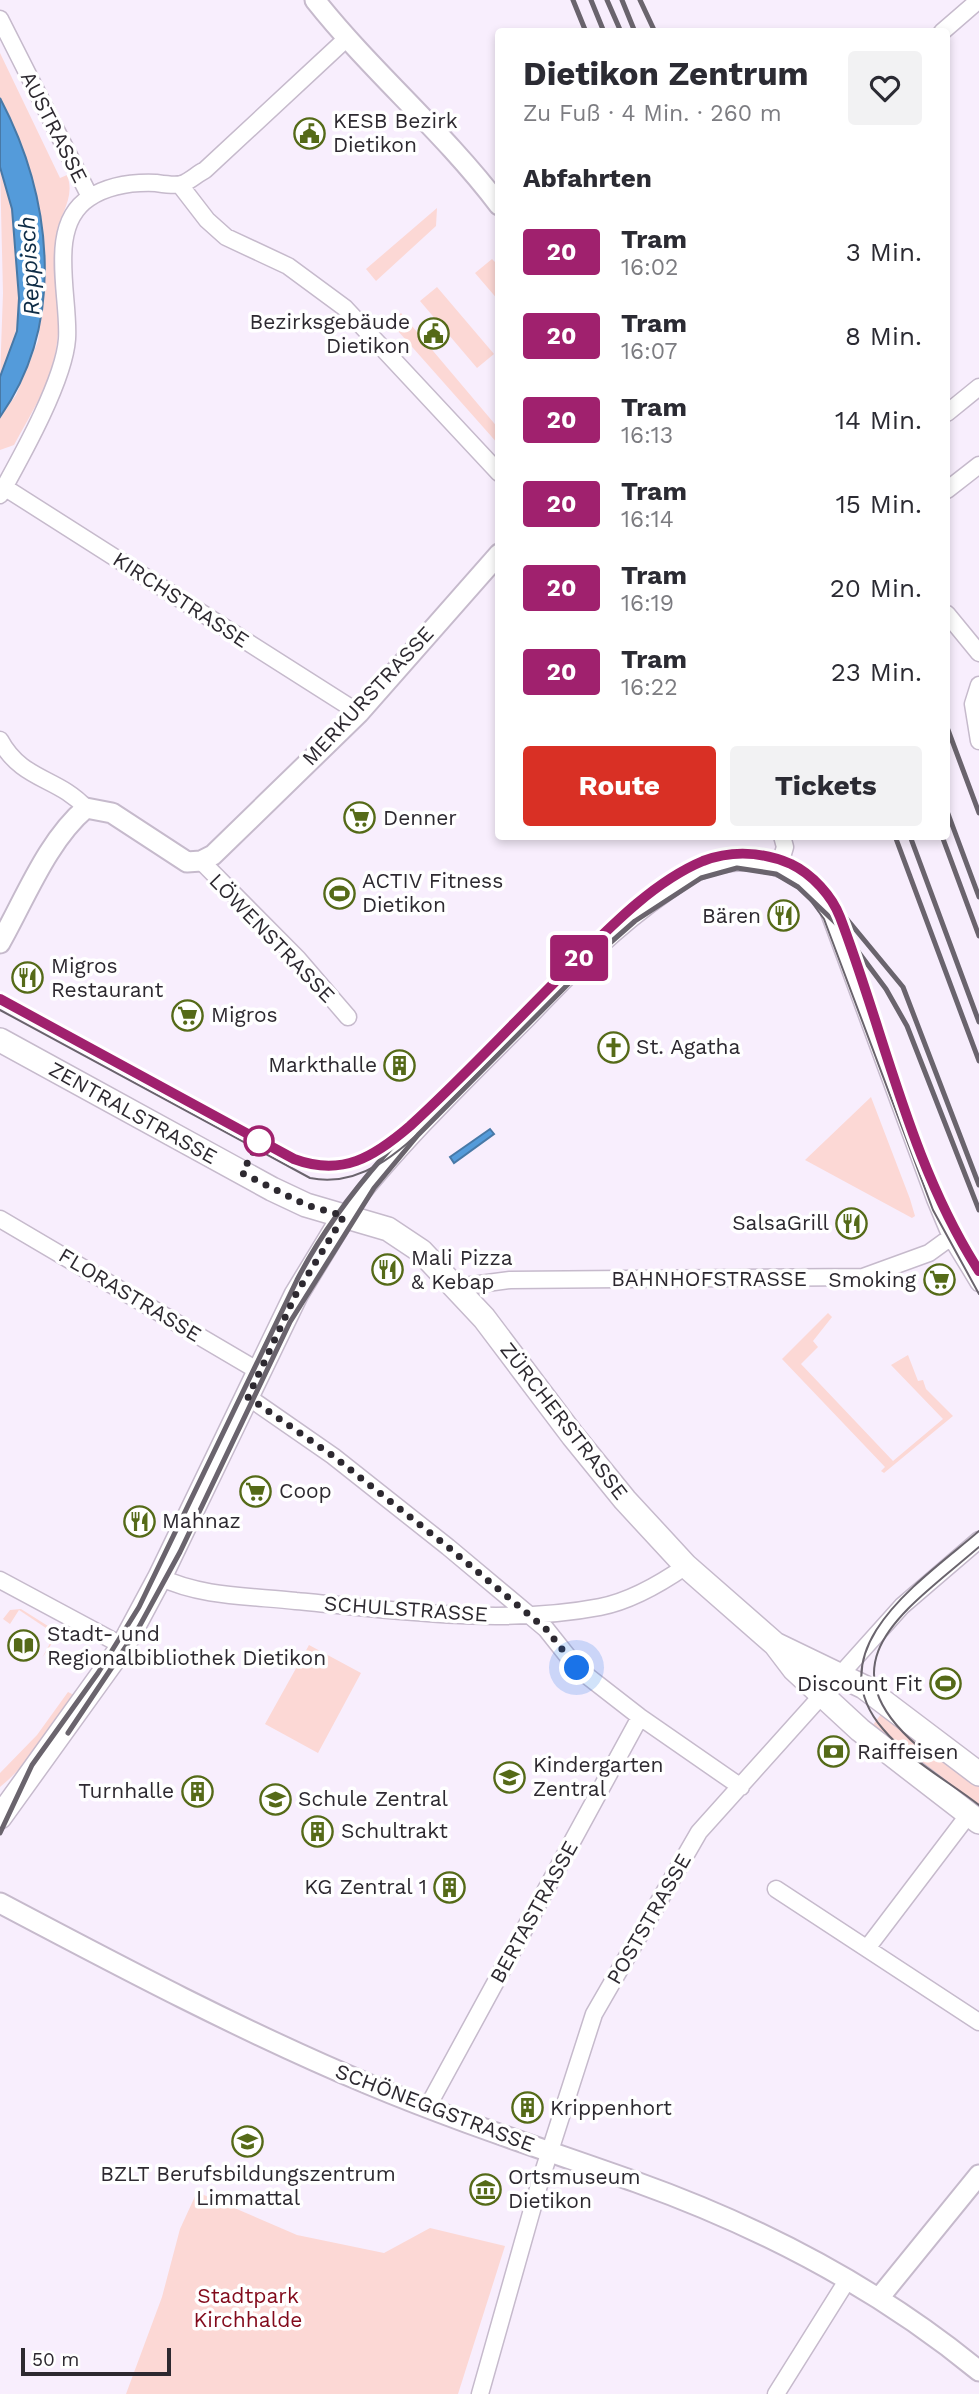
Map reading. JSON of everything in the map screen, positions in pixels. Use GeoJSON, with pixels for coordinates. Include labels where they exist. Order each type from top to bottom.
{"type":"FeatureCollection","features":[{"type":"Feature","properties":{"kind":"main road","name":"ZENTRALSTRASSE"},"geometry":{"type":"LineString","coordinates":[[0,1040],[272,1189],[306,1205],[344,1216]]}},
{"type":"Feature","properties":{"kind":"main road","name":"ZÜRCHERSTRASSE"},"geometry":{"type":"LineString","coordinates":[[344,1216],[400,1236],[421,1251],[457,1287],[616,1489],[686,1566],[775,1644],[794,1670],[860,1730],[974,1818]]}},
{"type":"Feature","properties":{"kind":"main road"},"geometry":{"type":"LineString","coordinates":[[0,1818],[123,1646],[160,1577],[296,1294],[344,1216]]}},
{"type":"Feature","properties":{"kind":"main road","name":"ZÜRCHERSTRASSE"},"geometry":{"type":"LineString","coordinates":[[775,1644],[805,1655],[884,1700],[979,1774]]}},
{"type":"Feature","properties":{"kind":"street"},"geometry":{"type":"LineString","coordinates":[[315,0],[346,39],[442,135],[495,200]]}},
{"type":"Feature","properties":{"kind":"street"},"geometry":{"type":"LineString","coordinates":[[947,28],[979,0]]}},
{"type":"Feature","properties":{"kind":"street","name":"AUSTRASSE"},"geometry":{"type":"LineString","coordinates":[[0,19],[90,197]]}},
{"type":"Feature","properties":{"kind":"street"},"geometry":{"type":"LineString","coordinates":[[2,491],[53,393],[65,358],[66,234],[78,207],[90,197],[113,187],[138,183],[180,185],[205,170],[346,39]]}},
{"type":"Feature","properties":{"kind":"street"},"geometry":{"type":"LineString","coordinates":[[180,185],[207,220],[226,237],[288,266],[345,308],[495,469]]}},
{"type":"Feature","properties":{"kind":"street"},"geometry":{"type":"LineString","coordinates":[[950,411],[979,387]]}},
{"type":"Feature","properties":{"kind":"street"},"geometry":{"type":"LineString","coordinates":[[950,488],[979,465]]}},
{"type":"Feature","properties":{"kind":"street","name":"KIRCHSTRASSE"},"geometry":{"type":"LineString","coordinates":[[2,491],[359,713]]}},
{"type":"Feature","properties":{"kind":"street","name":"MERKURSTRASSE"},"geometry":{"type":"LineString","coordinates":[[201,861],[213,855],[359,713],[495,559]]}},
{"type":"Feature","properties":{"kind":"street"},"geometry":{"type":"LineString","coordinates":[[950,618],[979,653]]}},
{"type":"Feature","properties":{"kind":"street"},"geometry":{"type":"LineString","coordinates":[[979,685],[973,704],[979,741]]}},
{"type":"Feature","properties":{"kind":"street"},"geometry":{"type":"LineString","coordinates":[[0,943],[46,860],[73,819],[86,808],[73,794],[19,767],[2,747]]}},
{"type":"Feature","properties":{"kind":"street","name":"LÖWENSTRASSE"},"geometry":{"type":"LineString","coordinates":[[86,808],[112,813],[181,859],[201,861],[208,872],[298,959],[348,1017]]}},
{"type":"Feature","properties":{"kind":"street"},"geometry":{"type":"LineString","coordinates":[[779,867],[785,847],[783,840]]}},
{"type":"Feature","properties":{"kind":"street"},"geometry":{"type":"LineString","coordinates":[[344,1216],[407,1139],[609,936],[694,873],[730,862],[757,861],[779,867],[808,886],[822,900],[832,919],[951,1237],[979,1283]]}},
{"type":"Feature","properties":{"kind":"street","name":"FLORASTRASSE"},"geometry":{"type":"LineString","coordinates":[[0,1219],[260,1371]]}},
{"type":"Feature","properties":{"kind":"street","name":"BAHNHOFSTRASSE"},"geometry":{"type":"LineString","coordinates":[[457,1287],[510,1280],[863,1277],[929,1253],[951,1237]]}},
{"type":"Feature","properties":{"kind":"street"},"geometry":{"type":"LineString","coordinates":[[248,1397],[333,1456],[546,1629],[577,1668],[639,1717],[741,1787]]}},
{"type":"Feature","properties":{"kind":"street","name":"POSTSTRASSE"},"geometry":{"type":"LineString","coordinates":[[480,2394],[549,2152],[594,2014],[699,1832],[902,1606],[979,1540]]}},
{"type":"Feature","properties":{"kind":"street","name":"SCHULSTRASSE"},"geometry":{"type":"LineString","coordinates":[[160,1577],[182,1587],[370,1608],[529,1616],[603,1606],[645,1592],[686,1566]]}},
{"type":"Feature","properties":{"kind":"street"},"geometry":{"type":"LineString","coordinates":[[0,1580],[123,1646]]}},
{"type":"Feature","properties":{"kind":"street","name":"BERTASTRASSE"},"geometry":{"type":"LineString","coordinates":[[428,2108],[639,1717]]}},
{"type":"Feature","properties":{"kind":"street"},"geometry":{"type":"LineString","coordinates":[[868,1947],[974,1818]]}},
{"type":"Feature","properties":{"kind":"street"},"geometry":{"type":"LineString","coordinates":[[776,1889],[979,2022]]}},
{"type":"Feature","properties":{"kind":"street","name":"SCHÖNEGGSTRASSE"},"geometry":{"type":"LineString","coordinates":[[0,1903],[230,2022],[428,2108],[691,2204],[848,2279],[879,2298],[979,2371]]}},
{"type":"Feature","properties":{"kind":"street"},"geometry":{"type":"LineString","coordinates":[[879,2298],[979,2175]]}},
{"type":"Feature","properties":{"kind":"street"},"geometry":{"type":"LineString","coordinates":[[775,2394],[848,2279]]}},
{"type":"Feature","properties":{"kind":"green space"},"geometry":{"type":"Polygon","coordinates":[[[0,53],[60,178],[67,175],[70,191],[56,236],[59,328],[53,364],[41,395],[14,445],[0,450],[0,417],[16,395],[38,341],[45,283],[38,202],[21,145],[0,98],[0,53]]]}},
{"type":"Feature","properties":{"kind":"green space"},"geometry":{"type":"Polygon","coordinates":[[[0,167],[14,218],[20,300],[17,327],[0,377],[3,293],[0,167]]]}},
{"type":"Feature","properties":{"kind":"green space"},"geometry":{"type":"Polygon","coordinates":[[[437,208],[436,226],[376,281],[366,269],[437,208]]]}},
{"type":"Feature","properties":{"kind":"green space"},"geometry":{"type":"Polygon","coordinates":[[[492,259],[495,262],[495,296],[475,273],[492,259]]]}},
{"type":"Feature","properties":{"kind":"green space"},"geometry":{"type":"Polygon","coordinates":[[[437,287],[494,354],[477,368],[420,301],[437,287]]]}},
{"type":"Feature","properties":{"kind":"green space"},"geometry":{"type":"Polygon","coordinates":[[[401,313],[495,424],[495,440],[390,322],[401,313]]]}},
{"type":"Feature","properties":{"kind":"green space"},"geometry":{"type":"Polygon","coordinates":[[[871,1097],[910,1199],[915,1216],[912,1218],[805,1160],[871,1097]]]}},
{"type":"Feature","properties":{"kind":"green space"},"geometry":{"type":"Polygon","coordinates":[[[828,1313],[832,1317],[813,1341],[818,1347],[801,1364],[893,1461],[943,1419],[891,1365],[908,1355],[918,1381],[923,1380],[926,1389],[953,1416],[884,1473],[881,1471],[885,1467],[782,1359],[828,1313]]]}},
{"type":"Feature","properties":{"kind":"green space"},"geometry":{"type":"Polygon","coordinates":[[[21,1609],[59,1633],[42,1658],[55,1634],[19,1610],[10,1624],[3,1619],[10,1610],[21,1609]]]}},
{"type":"Feature","properties":{"kind":"green space"},"geometry":{"type":"Polygon","coordinates":[[[309,1645],[361,1673],[318,1753],[265,1724],[309,1645]]]}},
{"type":"Feature","properties":{"kind":"green space"},"geometry":{"type":"Polygon","coordinates":[[[68,1692],[74,1695],[49,1731],[31,1756],[0,1787],[0,1773],[37,1735],[68,1692]]]}},
{"type":"Feature","properties":{"kind":"green space"},"geometry":{"type":"Polygon","coordinates":[[[884,1710],[979,1782],[979,1812],[870,1729],[884,1710]]]}},
{"type":"Feature","properties":{"kind":"green space","name":"Stadtpark Kirchhalde"},"geometry":{"type":"Polygon","coordinates":[[[197,2192],[297,2235],[384,2253],[430,2228],[505,2246],[458,2394],[126,2394],[162,2297],[180,2229],[197,2192]]]}},
{"type":"Feature","properties":{"kind":"water","name":"Reppisch"},"geometry":{"type":"Polygon","coordinates":[[[0,98],[18,136],[31,176],[41,217],[45,259],[43,300],[36,341],[21,380],[0,417],[0,377],[17,331],[19,298],[12,209],[0,167],[0,98]]]}},
{"type":"Feature","properties":{"kind":"water"},"geometry":{"type":"Polygon","coordinates":[[[490,1129],[494,1134],[454,1163],[450,1157],[490,1129]]]}},
{"type":"Feature","properties":{"kind":"tram line","name":"20"},"geometry":{"type":"LineString","coordinates":[[0,999],[274,1150],[305,1163],[323,1167],[350,1165],[375,1154],[428,1110],[603,934],[640,903],[702,862],[740,853],[769,856],[794,866],[807,875],[837,909],[880,1039],[940,1198],[953,1229],[979,1271]]}},
{"type":"Feature","properties":{"kind":"tram line"},"geometry":{"type":"LineString","coordinates":[[822,889],[841,918],[885,1053]]}},
{"type":"Feature","properties":{"kind":"tram line"},"geometry":{"type":"LineString","coordinates":[[805,893],[824,919],[933,1210],[979,1294]]}},
{"type":"Feature","properties":{"kind":"tram line"},"geometry":{"type":"LineString","coordinates":[[0,1010],[310,1178],[329,1180],[365,1172],[396,1152],[438,1115]]}},
{"type":"Feature","properties":{"kind":"tram line"},"geometry":{"type":"LineString","coordinates":[[278,1151],[302,1161],[342,1165],[376,1152],[428,1110]]}},
{"type":"Feature","properties":{"kind":"tram line"},"geometry":{"type":"LineString","coordinates":[[935,1184],[953,1229],[979,1271]]}},
{"type":"Feature","properties":{"kind":"tram line"},"geometry":{"type":"LineString","coordinates":[[979,1531],[932,1570],[885,1617],[869,1643],[861,1671],[865,1699],[883,1729],[916,1760],[979,1805]]}},
{"type":"Feature","properties":{"kind":"tram line"},"geometry":{"type":"LineString","coordinates":[[926,1753],[893,1721],[877,1692],[874,1666],[883,1641],[900,1617],[979,1547]]}},
{"type":"Feature","properties":{"kind":"railway"},"geometry":{"type":"LineString","coordinates":[[573,0],[584,28]]}},
{"type":"Feature","properties":{"kind":"railway"},"geometry":{"type":"LineString","coordinates":[[591,0],[602,28]]}},
{"type":"Feature","properties":{"kind":"railway"},"geometry":{"type":"LineString","coordinates":[[607,0],[619,28]]}},
{"type":"Feature","properties":{"kind":"railway"},"geometry":{"type":"LineString","coordinates":[[622,0],[633,28]]}},
{"type":"Feature","properties":{"kind":"railway"},"geometry":{"type":"LineString","coordinates":[[640,0],[653,28]]}},
{"type":"Feature","properties":{"kind":"railway"},"geometry":{"type":"LineString","coordinates":[[950,735],[979,813]]}},
{"type":"Feature","properties":{"kind":"railway"},"geometry":{"type":"LineString","coordinates":[[950,819],[979,897]]}},
{"type":"Feature","properties":{"kind":"railway"},"geometry":{"type":"LineString","coordinates":[[896,840],[979,1061]]}},
{"type":"Feature","properties":{"kind":"railway"},"geometry":{"type":"LineString","coordinates":[[911,840],[979,1022]]}},
{"type":"Feature","properties":{"kind":"railway"},"geometry":{"type":"LineString","coordinates":[[943,840],[979,936]]}},
{"type":"Feature","properties":{"kind":"railway"},"geometry":{"type":"LineString","coordinates":[[0,1833],[32,1765],[98,1673],[139,1607],[297,1280],[344,1205],[432,1104],[590,946],[667,882],[716,857],[745,853],[773,858],[786,864],[822,889],[903,987],[979,1185]]}},
{"type":"Feature","properties":{"kind":"railway"},"geometry":{"type":"LineString","coordinates":[[68,1733],[139,1627],[180,1552],[290,1322],[374,1188],[418,1135],[602,950],[635,921],[701,878],[737,868],[776,874],[798,887],[839,926],[886,989],[907,1026],[979,1210]]}},
{"type":"Feature","properties":{"kind":"place","name":"KESB Bezirk Dietikon"},"geometry":{"type":"Point","coordinates":[310,133]}},
{"type":"Feature","properties":{"kind":"place","name":"Bezirksgebäude Dietikon"},"geometry":{"type":"Point","coordinates":[433,334]}},
{"type":"Feature","properties":{"kind":"place","name":"Denner"},"geometry":{"type":"Point","coordinates":[360,818]}},
{"type":"Feature","properties":{"kind":"place","name":"ACTIV Fitness Dietikon"},"geometry":{"type":"Point","coordinates":[339,893]}},
{"type":"Feature","properties":{"kind":"place","name":"Bären"},"geometry":{"type":"Point","coordinates":[784,916]}},
{"type":"Feature","properties":{"kind":"place","name":"Migros Restaurant"},"geometry":{"type":"Point","coordinates":[28,978]}},
{"type":"Feature","properties":{"kind":"place","name":"Migros"},"geometry":{"type":"Point","coordinates":[188,1015]}},
{"type":"Feature","properties":{"kind":"place","name":"St. Agatha"},"geometry":{"type":"Point","coordinates":[613,1047]}},
{"type":"Feature","properties":{"kind":"place","name":"Markthalle"},"geometry":{"type":"Point","coordinates":[400,1065]}},
{"type":"Feature","properties":{"kind":"place","name":"SalsaGrill"},"geometry":{"type":"Point","coordinates":[852,1223]}},
{"type":"Feature","properties":{"kind":"place","name":"Mali Pizza & Kebap"},"geometry":{"type":"Point","coordinates":[388,1270]}},
{"type":"Feature","properties":{"kind":"place","name":"Smoking"},"geometry":{"type":"Point","coordinates":[939,1280]}},
{"type":"Feature","properties":{"kind":"place","name":"Coop"},"geometry":{"type":"Point","coordinates":[256,1491]}},
{"type":"Feature","properties":{"kind":"place","name":"Mahnaz"},"geometry":{"type":"Point","coordinates":[139,1521]}},
{"type":"Feature","properties":{"kind":"place","name":"Stadt- und Regionalbibliothek Dietikon"},"geometry":{"type":"Point","coordinates":[24,1646]}},
{"type":"Feature","properties":{"kind":"place","name":"Discount Fit"},"geometry":{"type":"Point","coordinates":[945,1684]}},
{"type":"Feature","properties":{"kind":"place","name":"Raiffeisen"},"geometry":{"type":"Point","coordinates":[834,1752]}},
{"type":"Feature","properties":{"kind":"place","name":"Kindergarten Zentral"},"geometry":{"type":"Point","coordinates":[510,1777]}},
{"type":"Feature","properties":{"kind":"place","name":"Turnhalle"},"geometry":{"type":"Point","coordinates":[197,1791]}},
{"type":"Feature","properties":{"kind":"place","name":"Schule Zentral"},"geometry":{"type":"Point","coordinates":[275,1799]}},
{"type":"Feature","properties":{"kind":"place","name":"Schultrakt"},"geometry":{"type":"Point","coordinates":[318,1831]}},
{"type":"Feature","properties":{"kind":"place","name":"KG Zentral 1"},"geometry":{"type":"Point","coordinates":[450,1887]}},
{"type":"Feature","properties":{"kind":"place","name":"Krippenhort"},"geometry":{"type":"Point","coordinates":[527,2108]}},
{"type":"Feature","properties":{"kind":"place","name":"BZLT Berufsbildungszentrum Limmattal"},"geometry":{"type":"Point","coordinates":[248,2142]}},
{"type":"Feature","properties":{"kind":"place","name":"Ortsmuseum Dietikon"},"geometry":{"type":"Point","coordinates":[485,2189]}},
{"type":"Feature","properties":{"kind":"route"},"geometry":{"type":"LineString","coordinates":[[259,1141],[242,1173],[306,1205],[344,1216],[296,1294],[248,1397],[333,1456],[448,1547],[546,1629],[577,1668]]}}]}
